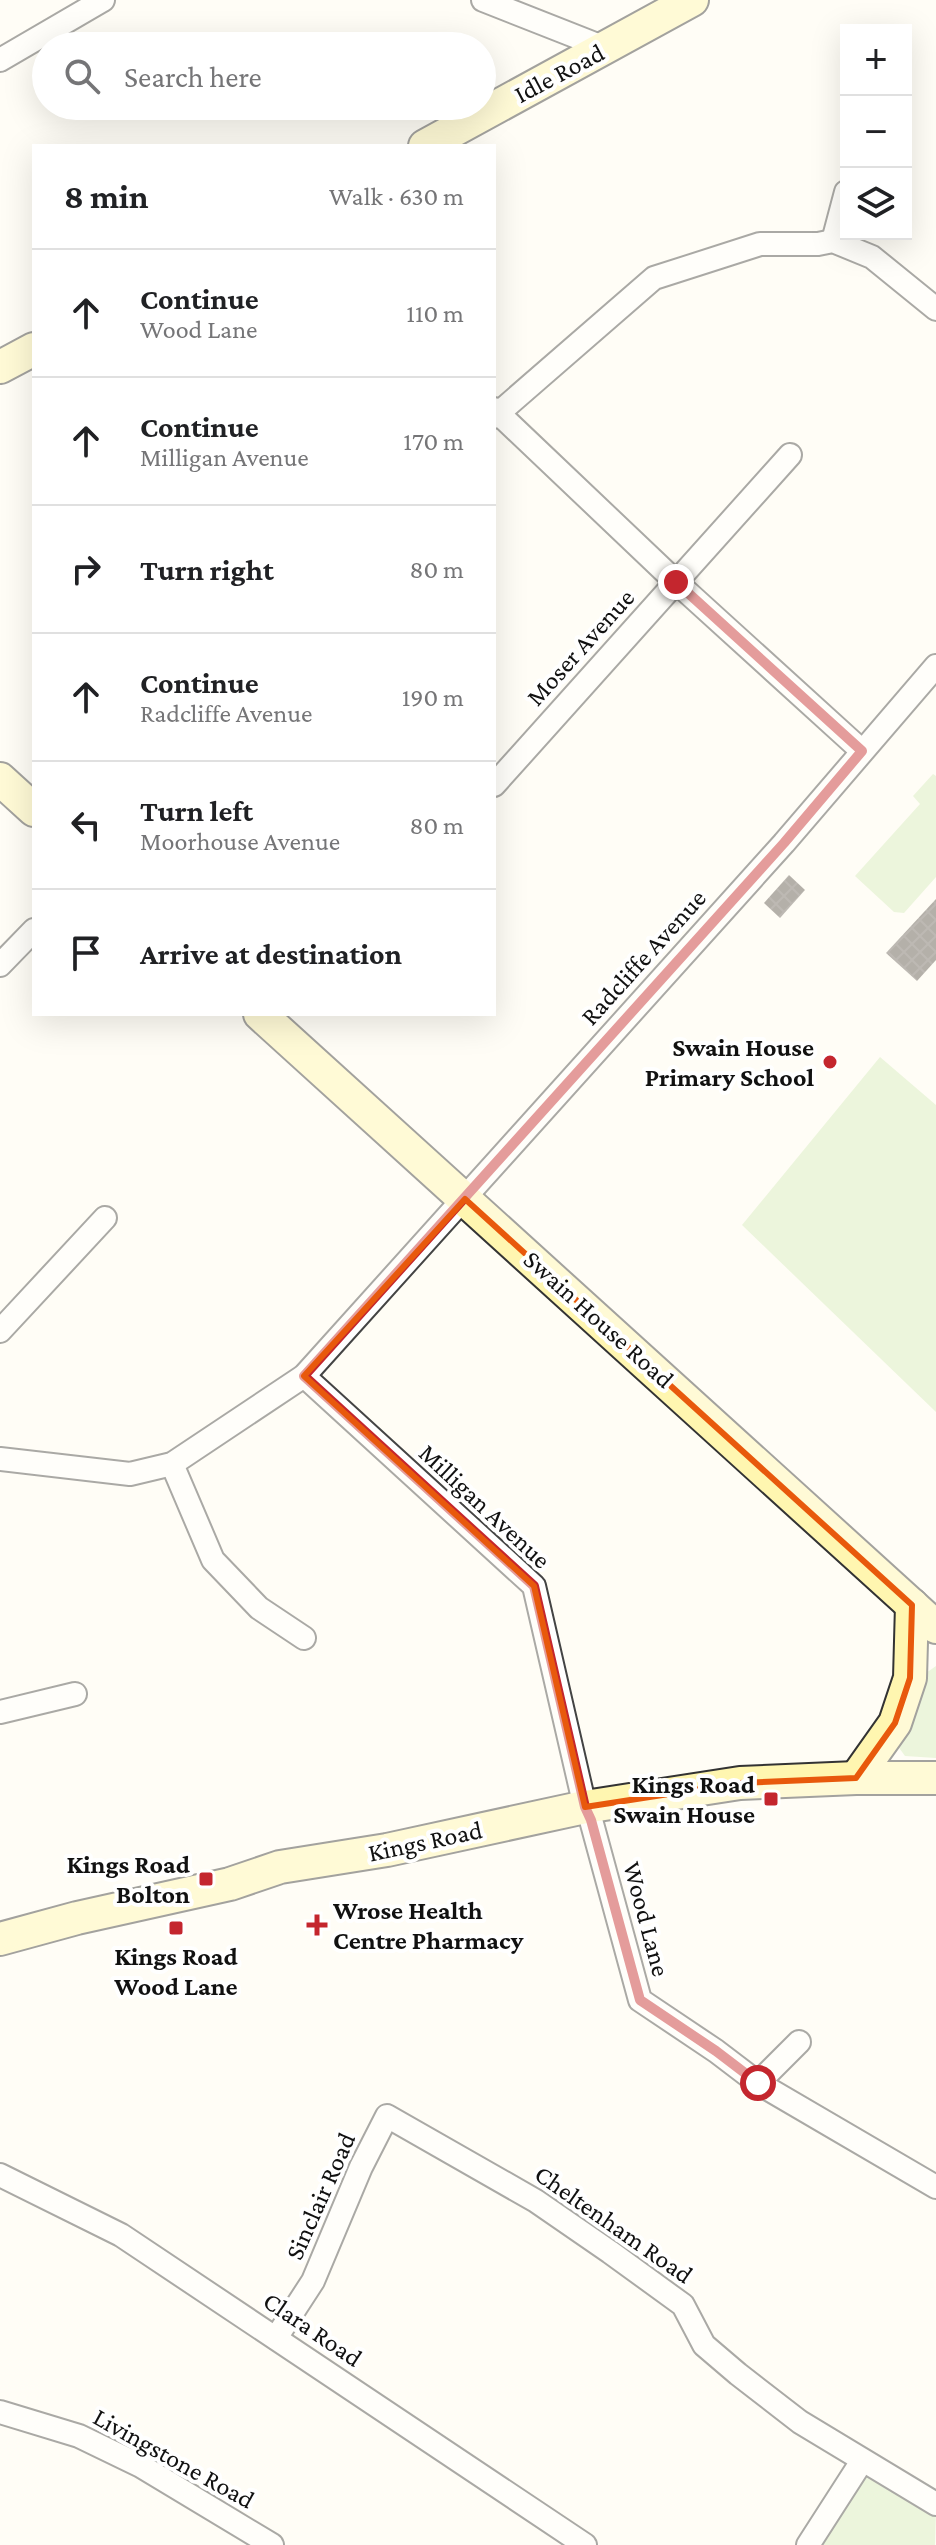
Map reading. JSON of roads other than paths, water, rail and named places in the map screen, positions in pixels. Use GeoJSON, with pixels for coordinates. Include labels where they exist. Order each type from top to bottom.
{"type":"FeatureCollection","features":[{"type":"Feature","properties":{"kind":"street"},"geometry":{"type":"LineString","coordinates":[[48,32],[103,0]]}},
{"type":"Feature","properties":{"kind":"street"},"geometry":{"type":"LineString","coordinates":[[483,0],[605,48]]}},
{"type":"Feature","properties":{"kind":"street","name":"Idle Road"},"geometry":{"type":"LineString","coordinates":[[496,107],[692,0]]}},
{"type":"Feature","properties":{"kind":"street"},"geometry":{"type":"LineString","coordinates":[[0,60],[32,41]]}},
{"type":"Feature","properties":{"kind":"street","name":"Idle Road"},"geometry":{"type":"LineString","coordinates":[[429,144],[473,120]]}},
{"type":"Feature","properties":{"kind":"street"},"geometry":{"type":"LineString","coordinates":[[833,241],[840,215]]}},
{"type":"Feature","properties":{"kind":"street"},"geometry":{"type":"LineString","coordinates":[[496,412],[654,278],[760,244],[833,241],[872,257],[936,309]]}},
{"type":"Feature","properties":{"kind":"street"},"geometry":{"type":"LineString","coordinates":[[0,367],[32,350]]}},
{"type":"Feature","properties":{"kind":"street"},"geometry":{"type":"LineString","coordinates":[[496,414],[862,751]]}},
{"type":"Feature","properties":{"kind":"street","name":"Moser Avenue"},"geometry":{"type":"LineString","coordinates":[[496,783],[790,455]]}},
{"type":"Feature","properties":{"kind":"street","name":"Radcliffe Avenue"},"geometry":{"type":"LineString","coordinates":[[172,1464],[304,1376],[784,843],[936,666]]}},
{"type":"Feature","properties":{"kind":"street"},"geometry":{"type":"LineString","coordinates":[[0,779],[32,808]]}},
{"type":"Feature","properties":{"kind":"street"},"geometry":{"type":"LineString","coordinates":[[0,965],[32,932]]}},
{"type":"Feature","properties":{"kind":"street","name":"Swain House Road"},"geometry":{"type":"LineString","coordinates":[[262,1016],[936,1627]]}},
{"type":"Feature","properties":{"kind":"street"},"geometry":{"type":"LineString","coordinates":[[0,1331],[105,1218]]}},
{"type":"Feature","properties":{"kind":"street","name":"Milligan Avenue"},"geometry":{"type":"LineString","coordinates":[[304,1376],[534,1586],[585,1807]]}},
{"type":"Feature","properties":{"kind":"street"},"geometry":{"type":"LineString","coordinates":[[0,1459],[130,1474],[172,1464],[213,1560],[259,1608],[304,1638]]}},
{"type":"Feature","properties":{"kind":"street"},"geometry":{"type":"LineString","coordinates":[[856,1778],[895,1723],[910,1678],[912,1605]]}},
{"type":"Feature","properties":{"kind":"street"},"geometry":{"type":"LineString","coordinates":[[0,1712],[75,1694]]}},
{"type":"Feature","properties":{"kind":"street","name":"Kings Road"},"geometry":{"type":"LineString","coordinates":[[0,1939],[77,1918],[230,1884],[280,1867],[387,1850],[585,1807],[740,1783],[936,1778]]}},
{"type":"Feature","properties":{"kind":"street","name":"Wood Lane"},"geometry":{"type":"LineString","coordinates":[[585,1807],[640,2000],[758,2083],[936,2187]]}},
{"type":"Feature","properties":{"kind":"street"},"geometry":{"type":"LineString","coordinates":[[758,2083],[799,2042]]}},
{"type":"Feature","properties":{"kind":"street","name":"Sinclair Road"},"geometry":{"type":"LineString","coordinates":[[276,2338],[313,2281],[361,2167],[387,2116]]}},
{"type":"Feature","properties":{"kind":"street","name":"Cheltenham Road"},"geometry":{"type":"LineString","coordinates":[[387,2116],[536,2201],[634,2270],[683,2305],[704,2345],[738,2374],[800,2422],[936,2504]]}},
{"type":"Feature","properties":{"kind":"street","name":"Clara Road"},"geometry":{"type":"LineString","coordinates":[[0,2175],[121,2235],[585,2545]]}},
{"type":"Feature","properties":{"kind":"street","name":"Livingstone Road"},"geometry":{"type":"LineString","coordinates":[[0,2412],[79,2436],[141,2466],[272,2545]]}},
{"type":"Feature","properties":{"kind":"street"},"geometry":{"type":"LineString","coordinates":[[808,2545],[862,2461]]}},
{"type":"Feature","properties":{"kind":"place","name":"Swain House Primary School"},"geometry":{"type":"Point","coordinates":[830,1062]}},
{"type":"Feature","properties":{"kind":"place","name":"Kings Road Swain House"},"geometry":{"type":"Point","coordinates":[771,1799]}},
{"type":"Feature","properties":{"kind":"place","name":"Kings Road Bolton"},"geometry":{"type":"Point","coordinates":[206,1879]}},
{"type":"Feature","properties":{"kind":"place","name":"Wrose Health Centre Pharmacy"},"geometry":{"type":"Point","coordinates":[317,1925]}},
{"type":"Feature","properties":{"kind":"place","name":"Kings Road Wood Lane"},"geometry":{"type":"Point","coordinates":[176,1928]}}]}
